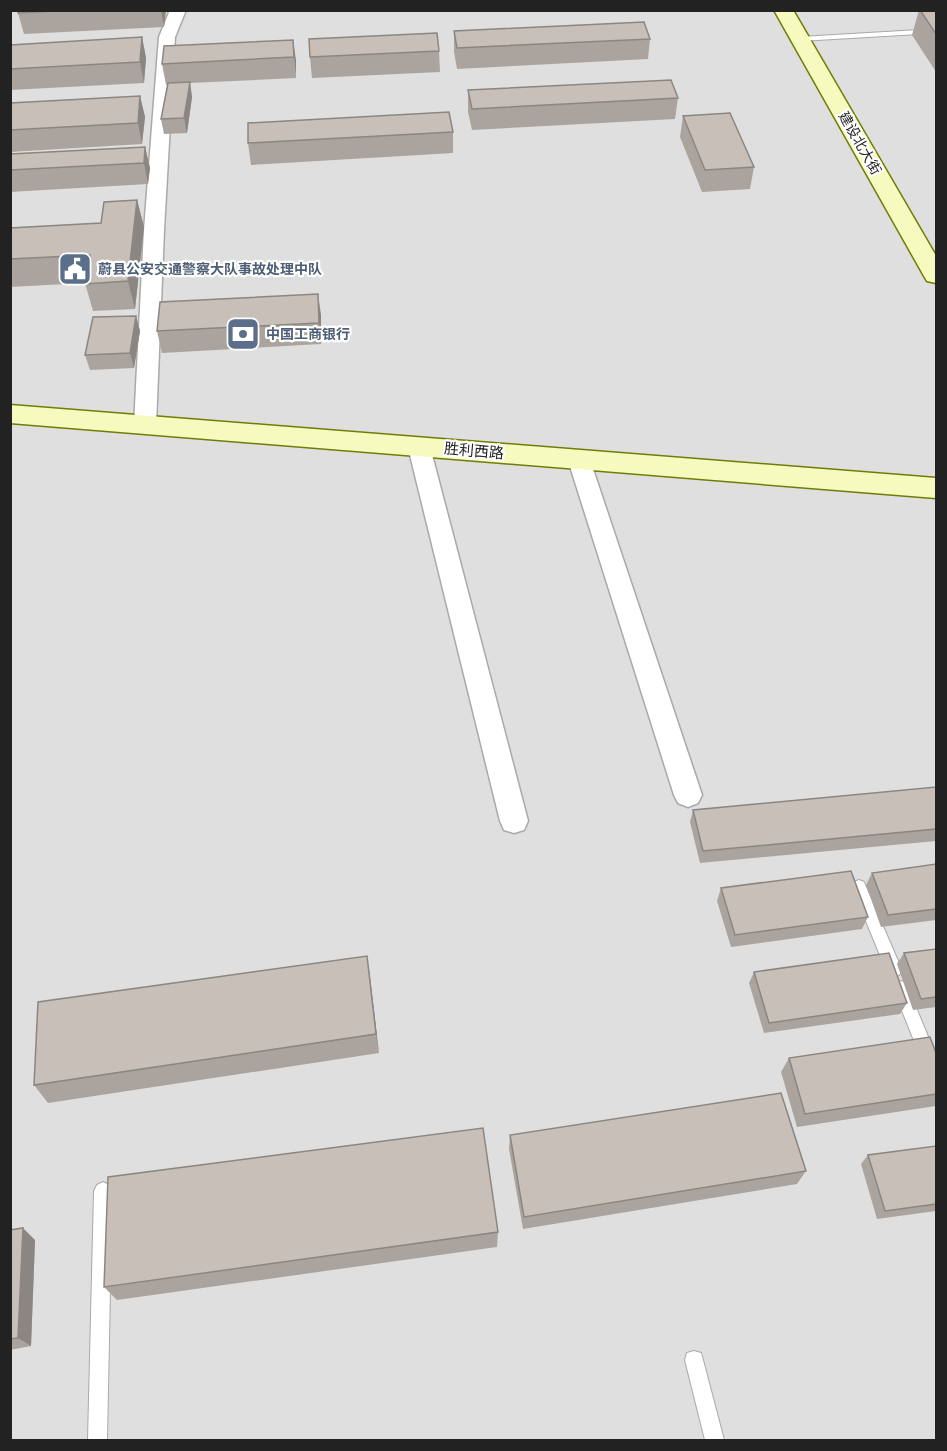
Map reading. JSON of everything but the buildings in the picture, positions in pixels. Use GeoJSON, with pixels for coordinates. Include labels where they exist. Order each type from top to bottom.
{"type":"FeatureCollection","features":[{"type":"Feature","properties":{"kind":"main road","name":"建设北大街"},"geometry":{"type":"LineString","coordinates":[[783,10],[936,276]]}},
{"type":"Feature","properties":{"kind":"main road","name":"胜利西路"},"geometry":{"type":"LineString","coordinates":[[10,414],[936,488]]}},
{"type":"Feature","properties":{"kind":"street"},"geometry":{"type":"LineString","coordinates":[[145,425],[154,230],[167,38],[178,10]]}},
{"type":"Feature","properties":{"kind":"street"},"geometry":{"type":"LineString","coordinates":[[419,447],[514,821]]}},
{"type":"Feature","properties":{"kind":"street"},"geometry":{"type":"LineString","coordinates":[[579,460],[688,795]]}},
{"type":"Feature","properties":{"kind":"lane"},"geometry":{"type":"LineString","coordinates":[[800,39],[936,31]]}},
{"type":"Feature","properties":{"kind":"lane"},"geometry":{"type":"LineString","coordinates":[[859,887],[936,1075]]}},
{"type":"Feature","properties":{"kind":"lane"},"geometry":{"type":"LineString","coordinates":[[97,1440],[103,1191]]}},
{"type":"Feature","properties":{"kind":"lane"},"geometry":{"type":"LineString","coordinates":[[694,1360],[716,1440]]}},
{"type":"Feature","properties":{"kind":"shaded area"},"geometry":{"type":"Polygon","coordinates":[[[11,11],[936,11],[936,1440],[11,1440],[11,11]]]}},
{"type":"Feature","properties":{"kind":"place","name":"蔚县公安交通警察大队事故处理中队"},"geometry":{"type":"Point","coordinates":[75,269]}},
{"type":"Feature","properties":{"kind":"place","name":"中国工商银行"},"geometry":{"type":"Point","coordinates":[243,334]}}]}
